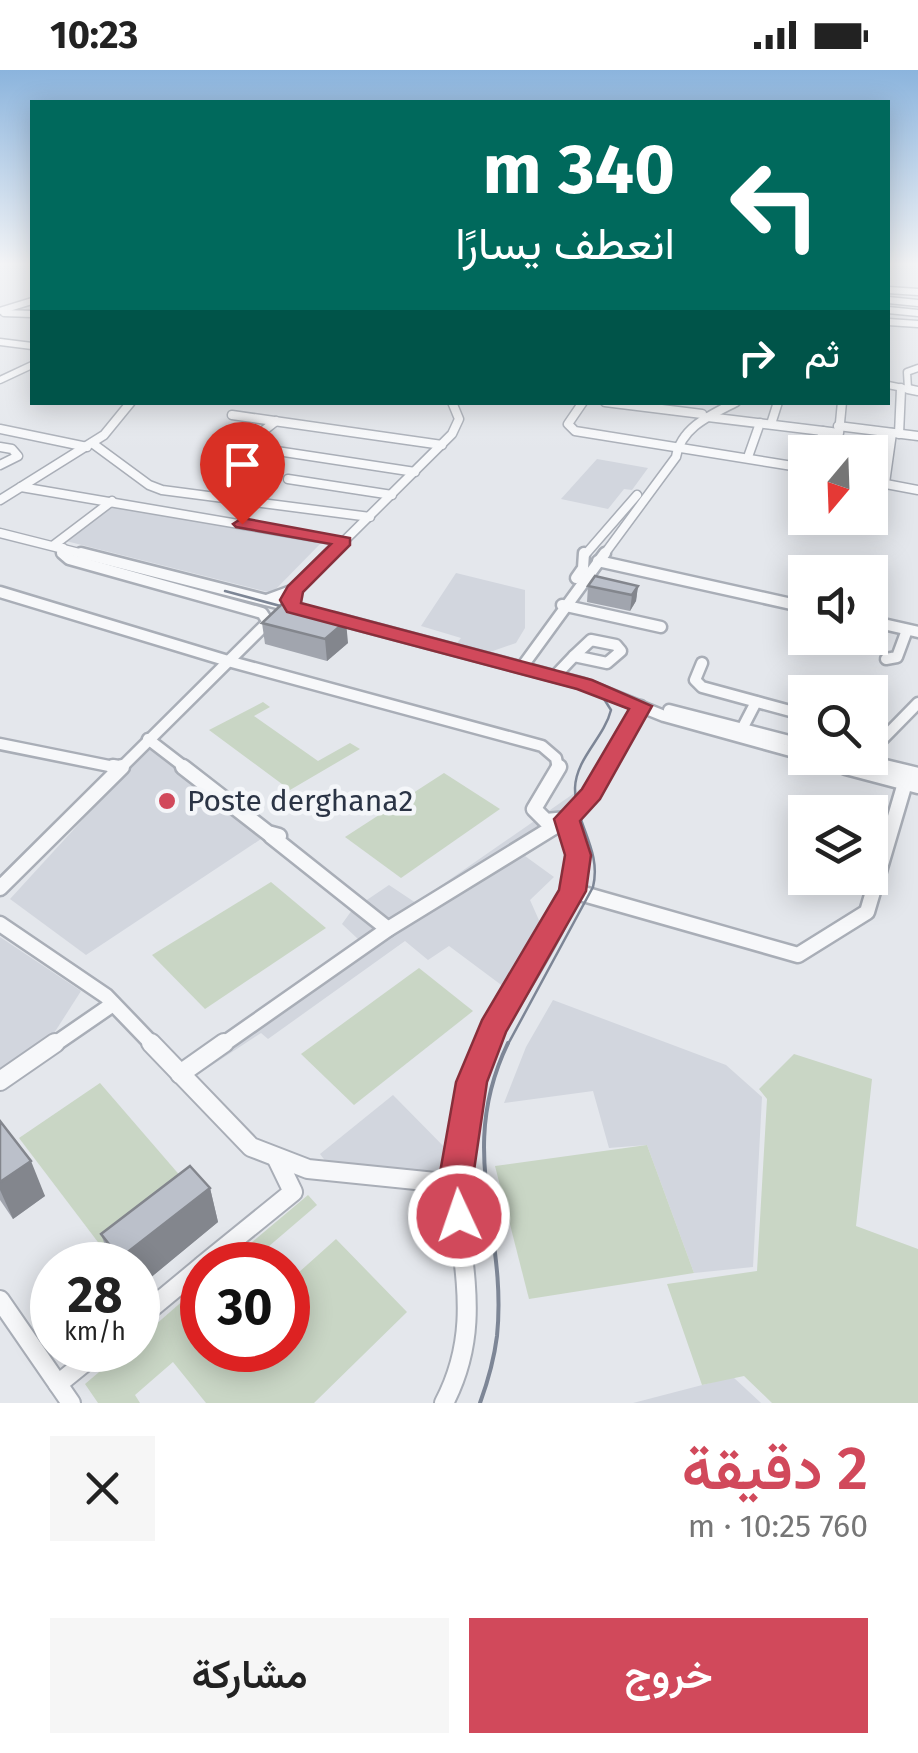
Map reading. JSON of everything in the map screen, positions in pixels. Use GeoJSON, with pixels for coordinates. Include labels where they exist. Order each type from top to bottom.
{"type":"FeatureCollection","features":[{"type":"Feature","properties":{"kind":"street"},"geometry":{"type":"LineString","coordinates":[[0,342],[30,346]]}},
{"type":"Feature","properties":{"kind":"street"},"geometry":{"type":"LineString","coordinates":[[0,380],[30,368]]}},
{"type":"Feature","properties":{"kind":"street"},"geometry":{"type":"LineString","coordinates":[[888,469],[906,372],[918,368]]}},
{"type":"Feature","properties":{"kind":"street"},"geometry":{"type":"LineString","coordinates":[[890,385],[918,391]]}},
{"type":"Feature","properties":{"kind":"street"},"geometry":{"type":"LineString","coordinates":[[0,500],[92,443],[128,405]]}},
{"type":"Feature","properties":{"kind":"street"},"geometry":{"type":"LineString","coordinates":[[294,608],[289,600],[294,590],[442,445],[458,423],[453,405]]}},
{"type":"Feature","properties":{"kind":"street"},"geometry":{"type":"LineString","coordinates":[[581,405],[568,424],[575,431],[788,465]]}},
{"type":"Feature","properties":{"kind":"street"},"geometry":{"type":"LineString","coordinates":[[628,405],[840,433],[842,405]]}},
{"type":"Feature","properties":{"kind":"street"},"geometry":{"type":"LineString","coordinates":[[518,666],[677,456],[683,436],[720,405]]}},
{"type":"Feature","properties":{"kind":"street"},"geometry":{"type":"LineString","coordinates":[[705,415],[729,405]]}},
{"type":"Feature","properties":{"kind":"street"},"geometry":{"type":"LineString","coordinates":[[771,424],[777,405]]}},
{"type":"Feature","properties":{"kind":"street"},"geometry":{"type":"LineString","coordinates":[[232,415],[442,445]]}},
{"type":"Feature","properties":{"kind":"street"},"geometry":{"type":"LineString","coordinates":[[276,421],[241,446],[415,472]]}},
{"type":"Feature","properties":{"kind":"street"},"geometry":{"type":"LineString","coordinates":[[748,457],[760,423]]}},
{"type":"Feature","properties":{"kind":"street"},"geometry":{"type":"LineString","coordinates":[[838,426],[918,436]]}},
{"type":"Feature","properties":{"kind":"street"},"geometry":{"type":"LineString","coordinates":[[0,430],[92,443],[119,456]]}},
{"type":"Feature","properties":{"kind":"street"},"geometry":{"type":"LineString","coordinates":[[821,435],[822,431]]}},
{"type":"Feature","properties":{"kind":"street"},"geometry":{"type":"LineString","coordinates":[[92,443],[157,488],[370,517]]}},
{"type":"Feature","properties":{"kind":"street"},"geometry":{"type":"LineString","coordinates":[[0,447],[18,456],[0,465]]}},
{"type":"Feature","properties":{"kind":"street"},"geometry":{"type":"LineString","coordinates":[[562,605],[582,568],[583,558],[667,454],[677,449]]}},
{"type":"Feature","properties":{"kind":"street"},"geometry":{"type":"LineString","coordinates":[[288,479],[392,494]]}},
{"type":"Feature","properties":{"kind":"street"},"geometry":{"type":"LineString","coordinates":[[888,485],[918,490]]}},
{"type":"Feature","properties":{"kind":"street"},"geometry":{"type":"LineString","coordinates":[[140,506],[157,488]]}},
{"type":"Feature","properties":{"kind":"street"},"geometry":{"type":"LineString","coordinates":[[0,489],[112,501],[344,542]]}},
{"type":"Feature","properties":{"kind":"street"},"geometry":{"type":"LineString","coordinates":[[59,546],[112,501]]}},
{"type":"Feature","properties":{"kind":"street"},"geometry":{"type":"LineString","coordinates":[[0,533],[555,676],[664,716],[788,750]]}},
{"type":"Feature","properties":{"kind":"street"},"geometry":{"type":"LineString","coordinates":[[0,888],[266,624],[268,617],[70,559],[59,546]]}},
{"type":"Feature","properties":{"kind":"street"},"geometry":{"type":"LineString","coordinates":[[583,558],[788,603]]}},
{"type":"Feature","properties":{"kind":"street"},"geometry":{"type":"LineString","coordinates":[[166,586],[178,578]]}},
{"type":"Feature","properties":{"kind":"street"},"geometry":{"type":"LineString","coordinates":[[264,600],[294,590]]}},
{"type":"Feature","properties":{"kind":"street"},"geometry":{"type":"LineString","coordinates":[[0,592],[228,661],[542,746],[556,758],[559,768],[534,810],[538,818],[546,821],[567,819]]}},
{"type":"Feature","properties":{"kind":"street"},"geometry":{"type":"LineString","coordinates":[[562,605],[661,627]]}},
{"type":"Feature","properties":{"kind":"street"},"geometry":{"type":"LineString","coordinates":[[886,660],[897,656],[913,631],[888,625]]}},
{"type":"Feature","properties":{"kind":"street"},"geometry":{"type":"LineString","coordinates":[[555,676],[574,656]]}},
{"type":"Feature","properties":{"kind":"street"},"geometry":{"type":"LineString","coordinates":[[702,663],[695,677],[699,685],[788,710]]}},
{"type":"Feature","properties":{"kind":"street"},"geometry":{"type":"LineString","coordinates":[[742,728],[756,702]]}},
{"type":"Feature","properties":{"kind":"street"},"geometry":{"type":"LineString","coordinates":[[888,734],[918,702]]}},
{"type":"Feature","properties":{"kind":"street"},"geometry":{"type":"LineString","coordinates":[[180,1074],[388,929],[567,819],[591,794],[641,706]]}},
{"type":"Feature","properties":{"kind":"street"},"geometry":{"type":"LineString","coordinates":[[641,706],[788,740]]}},
{"type":"Feature","properties":{"kind":"street"},"geometry":{"type":"LineString","coordinates":[[148,739],[388,929]]}},
{"type":"Feature","properties":{"kind":"street"},"geometry":{"type":"LineString","coordinates":[[0,744],[119,768]]}},
{"type":"Feature","properties":{"kind":"street"},"geometry":{"type":"LineString","coordinates":[[573,891],[798,955],[867,912],[914,781],[888,773]]}},
{"type":"Feature","properties":{"kind":"street"},"geometry":{"type":"LineString","coordinates":[[444,1403],[455,1386],[471,1311],[455,1184],[471,1082],[492,1029],[573,891],[578,855],[567,819]]}},
{"type":"Feature","properties":{"kind":"street"},"geometry":{"type":"LineString","coordinates":[[0,924],[42,950],[113,1004],[251,1147],[308,1170],[455,1184]]}},
{"type":"Feature","properties":{"kind":"street"},"geometry":{"type":"LineString","coordinates":[[0,1081],[113,1004]]}},
{"type":"Feature","properties":{"kind":"street"},"geometry":{"type":"LineString","coordinates":[[231,1242],[293,1192],[278,1160]]}},
{"type":"Feature","properties":{"kind":"street"},"geometry":{"type":"LineString","coordinates":[[160,1301],[180,1284]]}},
{"type":"Feature","properties":{"kind":"street"},"geometry":{"type":"LineString","coordinates":[[1,1304],[71,1403]]}},
{"type":"Feature","properties":{"kind":"street"},"geometry":{"type":"LineString","coordinates":[[58,1384],[73,1372]]}},
{"type":"Feature","properties":{"kind":"shaded area"},"geometry":{"type":"Polygon","coordinates":[[[597,459],[648,468],[632,490],[624,489],[608,509],[561,499],[597,459]]]}},
{"type":"Feature","properties":{"kind":"shaded area"},"geometry":{"type":"Polygon","coordinates":[[[112,504],[322,542],[272,593],[62,540],[112,504]]]}},
{"type":"Feature","properties":{"kind":"shaded area"},"geometry":{"type":"Polygon","coordinates":[[[456,573],[525,590],[525,628],[516,643],[490,652],[457,643],[461,638],[421,626],[456,573]]]}},
{"type":"Feature","properties":{"kind":"shaded area"},"geometry":{"type":"Polygon","coordinates":[[[630,712],[646,716],[597,804],[525,856],[554,877],[530,900],[542,927],[504,987],[449,946],[428,960],[405,941],[268,1039],[261,1033],[200,1073],[186,1060],[359,940],[342,924],[352,910],[389,885],[416,903],[586,785],[630,712]]]}},
{"type":"Feature","properties":{"kind":"shaded area"},"geometry":{"type":"Polygon","coordinates":[[[150,746],[261,839],[86,955],[10,899],[150,746]]]}},
{"type":"Feature","properties":{"kind":"shaded area"},"geometry":{"type":"Polygon","coordinates":[[[0,937],[81,991],[49,1041],[0,1074],[0,937]]]}},
{"type":"Feature","properties":{"kind":"shaded area"},"geometry":{"type":"Polygon","coordinates":[[[553,1000],[726,1065],[762,1097],[753,1267],[694,1273],[647,1145],[609,1148],[593,1091],[504,1103],[526,1047],[553,1000]]]}},
{"type":"Feature","properties":{"kind":"shaded area"},"geometry":{"type":"Polygon","coordinates":[[[393,1095],[455,1158],[436,1177],[330,1167],[320,1154],[393,1095]]]}},
{"type":"Feature","properties":{"kind":"shaded area"},"geometry":{"type":"Polygon","coordinates":[[[733,1377],[761,1403],[633,1403],[733,1377]]]}},
{"type":"Feature","properties":{"kind":"green space"},"geometry":{"type":"Polygon","coordinates":[[[263,702],[270,707],[254,716],[318,761],[350,743],[360,749],[290,790],[209,730],[263,702]]]}},
{"type":"Feature","properties":{"kind":"green space"},"geometry":{"type":"Polygon","coordinates":[[[444,773],[500,809],[401,878],[345,837],[444,773]]]}},
{"type":"Feature","properties":{"kind":"green space"},"geometry":{"type":"Polygon","coordinates":[[[271,882],[326,928],[205,1009],[152,955],[271,882]]]}},
{"type":"Feature","properties":{"kind":"green space"},"geometry":{"type":"Polygon","coordinates":[[[419,968],[473,1011],[354,1105],[301,1054],[419,968]]]}},
{"type":"Feature","properties":{"kind":"green space"},"geometry":{"type":"Polygon","coordinates":[[[794,1054],[872,1079],[856,1226],[918,1249],[918,1403],[772,1403],[744,1376],[702,1385],[667,1284],[757,1271],[767,1099],[759,1089],[794,1054]]]}},
{"type":"Feature","properties":{"kind":"green space"},"geometry":{"type":"Polygon","coordinates":[[[100,1083],[195,1193],[131,1242],[98,1242],[19,1138],[100,1083]]]}},
{"type":"Feature","properties":{"kind":"green space"},"geometry":{"type":"Polygon","coordinates":[[[647,1145],[694,1273],[529,1299],[495,1166],[647,1145]]]}},
{"type":"Feature","properties":{"kind":"green space"},"geometry":{"type":"Polygon","coordinates":[[[308,1195],[317,1205],[274,1242],[252,1242],[308,1195]]]}},
{"type":"Feature","properties":{"kind":"green space"},"geometry":{"type":"Polygon","coordinates":[[[336,1239],[407,1312],[314,1403],[206,1403],[181,1372],[310,1372],[310,1262],[336,1239]]]}},
{"type":"Feature","properties":{"kind":"green space"},"geometry":{"type":"Polygon","coordinates":[[[180,1303],[180,1371],[173,1362],[135,1395],[140,1403],[98,1403],[85,1384],[99,1372],[160,1372],[160,1321],[180,1303]]]}},
{"type":"Feature","properties":{"kind":"building"},"geometry":{"type":"Polygon","coordinates":[[[595,576],[638,586],[632,595],[588,586],[595,576]]]}},
{"type":"Feature","properties":{"kind":"building"},"geometry":{"type":"Polygon","coordinates":[[[282,604],[346,621],[325,639],[262,623],[282,604]]]}},
{"type":"Feature","properties":{"kind":"building"},"geometry":{"type":"Polygon","coordinates":[[[0,1121],[31,1161],[0,1182],[0,1121]]]}},
{"type":"Feature","properties":{"kind":"building"},"geometry":{"type":"Polygon","coordinates":[[[190,1166],[210,1188],[141,1242],[107,1242],[101,1234],[190,1166]]]}},
{"type":"Feature","properties":{"kind":"tram line"},"geometry":{"type":"LineString","coordinates":[[225,591],[587,689],[604,699],[611,710],[580,767],[575,788],[594,861],[593,887],[507,1046]]}},
{"type":"Feature","properties":{"kind":"tram line"},"geometry":{"type":"LineString","coordinates":[[480,1403],[496,1345],[498,1297],[484,1156],[485,1120],[508,1043]]}},
{"type":"Feature","properties":{"kind":"place","name":"Poste derghana2"},"geometry":{"type":"Point","coordinates":[167,801]}},
{"type":"Feature","properties":{"kind":"route"},"geometry":{"type":"LineString","coordinates":[[242,524],[344,542],[294,590],[289,600],[294,608],[584,684],[641,706],[591,794],[567,819],[578,855],[573,891],[492,1029],[471,1082],[455,1184],[459,1216]]}}]}
